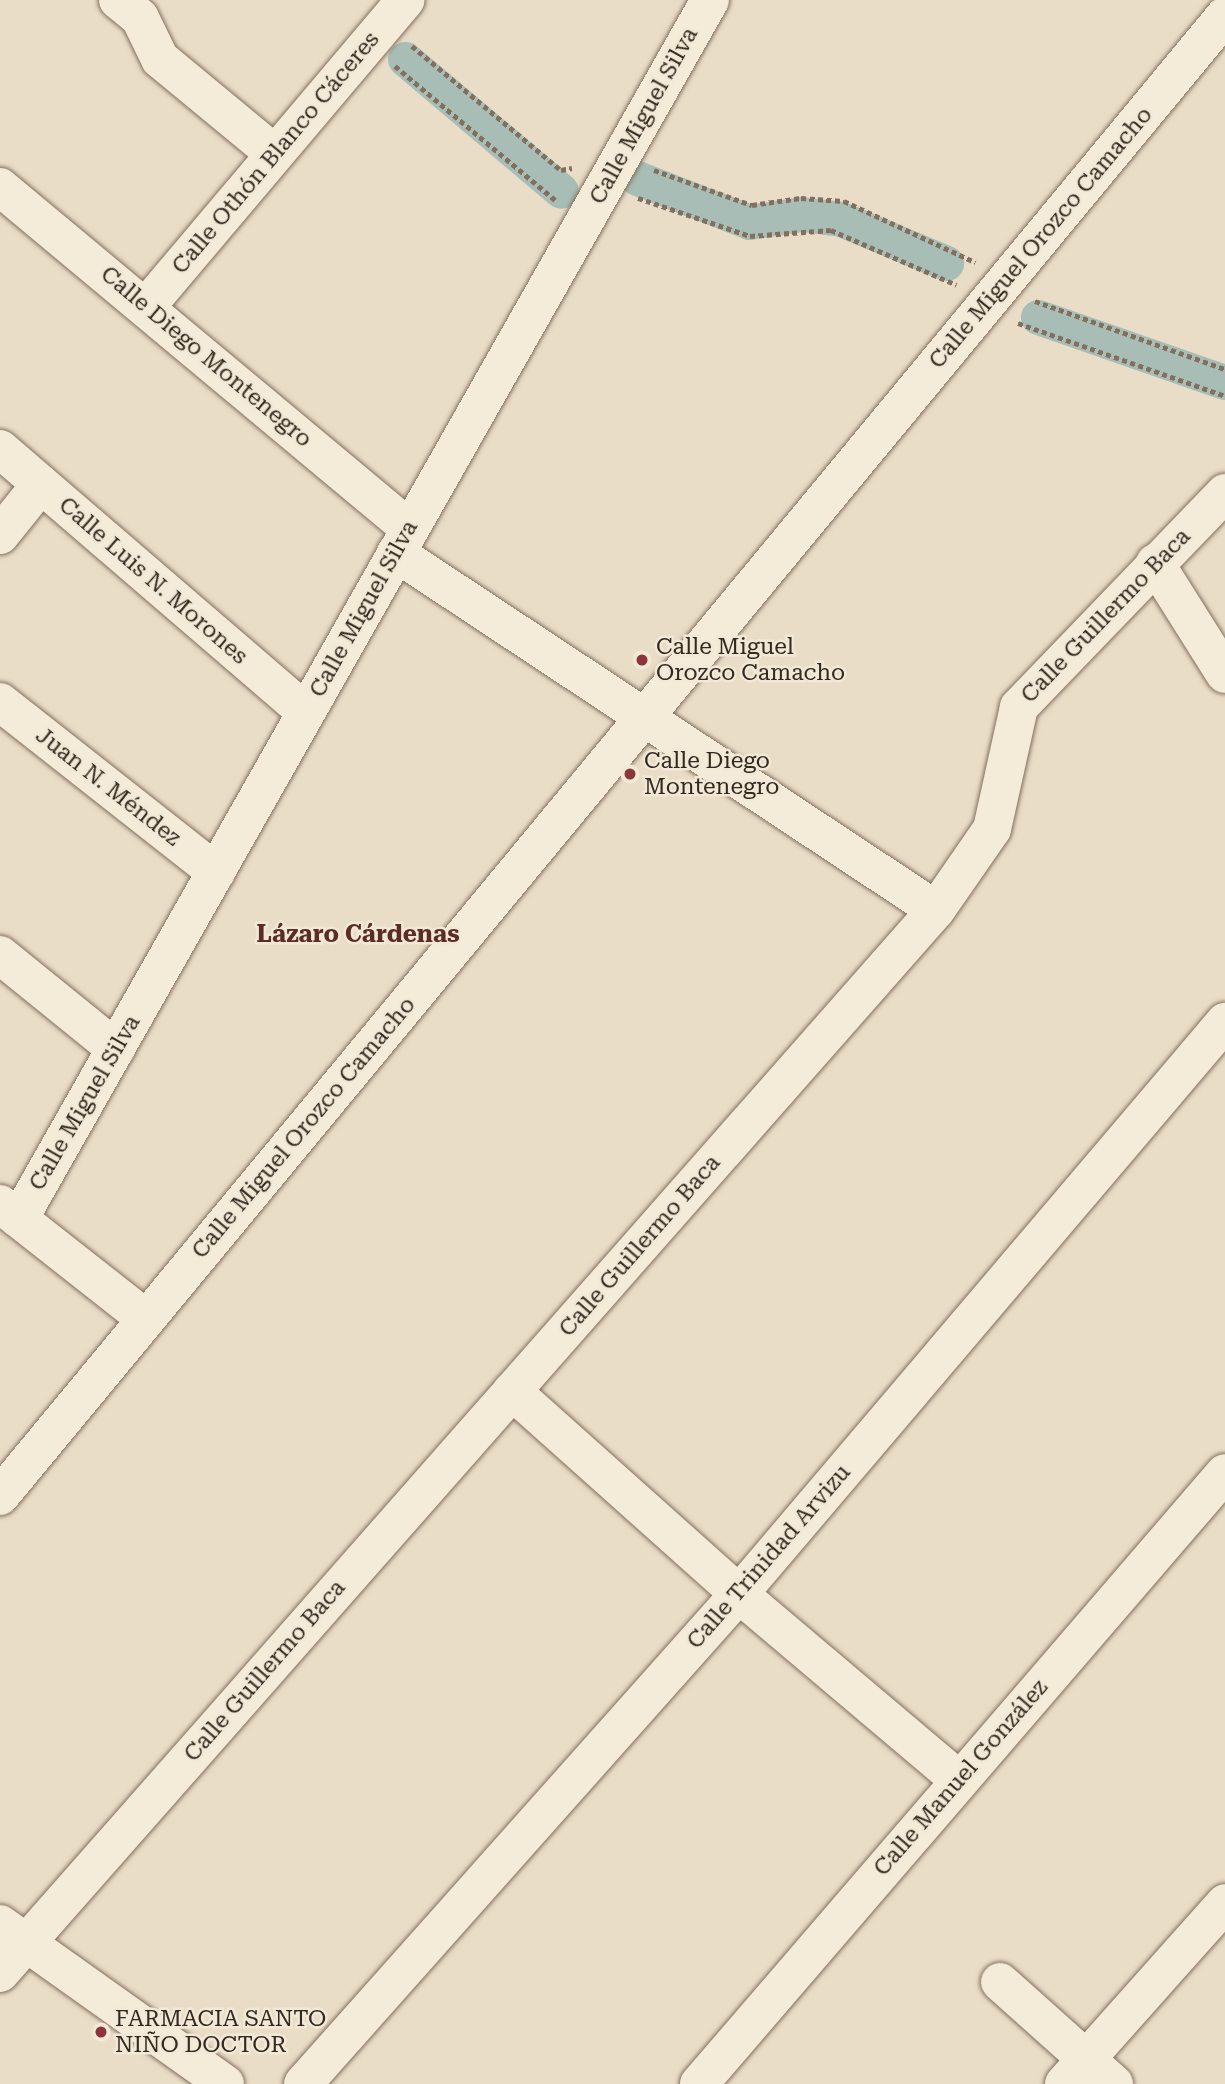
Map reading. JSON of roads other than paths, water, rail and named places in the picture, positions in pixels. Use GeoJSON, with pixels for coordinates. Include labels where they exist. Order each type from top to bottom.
{"type":"FeatureCollection","features":[{"type":"Feature","properties":{"kind":"street"},"geometry":{"type":"LineString","coordinates":[[118,0],[140,18],[160,59],[275,154]]}},
{"type":"Feature","properties":{"kind":"street","name":"Calle Miguel Silva"},"geometry":{"type":"LineString","coordinates":[[10,1211],[116,1049],[710,0]]}},
{"type":"Feature","properties":{"kind":"street","name":"Calle Miguel Orozco Camacho"},"geometry":{"type":"LineString","coordinates":[[0,1496],[1225,16]]}},
{"type":"Feature","properties":{"kind":"street","name":"Calle Othón Blanco Cáceres"},"geometry":{"type":"LineString","coordinates":[[146,307],[386,22]]}},
{"type":"Feature","properties":{"kind":"street","name":"Calle Diego Montenegro"},"geometry":{"type":"LineString","coordinates":[[0,187],[146,307],[403,541],[643,718],[936,910]]}},
{"type":"Feature","properties":{"kind":"street","name":"Calle Luis N. Morones"},"geometry":{"type":"LineString","coordinates":[[0,449],[306,712]]}},
{"type":"Feature","properties":{"kind":"street"},"geometry":{"type":"LineString","coordinates":[[0,535],[41,484]]}},
{"type":"Feature","properties":{"kind":"street","name":"Calle Guillermo Baca"},"geometry":{"type":"LineString","coordinates":[[0,1973],[13,1933],[512,1391],[936,910],[992,829],[1019,707],[1225,493]]}},
{"type":"Feature","properties":{"kind":"street"},"geometry":{"type":"LineString","coordinates":[[1155,563],[1225,674]]}},
{"type":"Feature","properties":{"kind":"street","name":"Juan N. Méndez"},"geometry":{"type":"LineString","coordinates":[[0,702],[216,872]]}},
{"type":"Feature","properties":{"kind":"street"},"geometry":{"type":"LineString","coordinates":[[0,955],[116,1049]]}},
{"type":"Feature","properties":{"kind":"street","name":"Calle Trinidad Arvizu"},"geometry":{"type":"LineString","coordinates":[[303,2084],[739,1594],[1225,1022]]}},
{"type":"Feature","properties":{"kind":"street"},"geometry":{"type":"LineString","coordinates":[[10,1211],[146,1319]]}},
{"type":"Feature","properties":{"kind":"street"},"geometry":{"type":"LineString","coordinates":[[512,1391],[739,1594],[959,1780]]}},
{"type":"Feature","properties":{"kind":"street","name":"Calle Manuel González"},"geometry":{"type":"LineString","coordinates":[[699,2084],[1225,1473]]}},
{"type":"Feature","properties":{"kind":"street"},"geometry":{"type":"LineString","coordinates":[[1075,2071],[1225,1903]]}},
{"type":"Feature","properties":{"kind":"street"},"geometry":{"type":"LineString","coordinates":[[13,1933],[225,2084]]}},
{"type":"Feature","properties":{"kind":"street"},"geometry":{"type":"LineString","coordinates":[[1000,1982],[1075,2071],[1114,2084]]}},
{"type":"Feature","properties":{"kind":"waterway"},"geometry":{"type":"LineString","coordinates":[[405,59],[561,191]]}},
{"type":"Feature","properties":{"kind":"waterway"},"geometry":{"type":"LineString","coordinates":[[637,178],[749,222],[801,214],[841,219],[946,263]]}},
{"type":"Feature","properties":{"kind":"waterway"},"geometry":{"type":"LineString","coordinates":[[1038,317],[1225,382]]}},
{"type":"Feature","properties":{"kind":"place","name":"Calle Miguel Orozco Camacho"},"geometry":{"type":"Point","coordinates":[642,660]}},
{"type":"Feature","properties":{"kind":"place","name":"Calle Diego Montenegro"},"geometry":{"type":"Point","coordinates":[630,774]}},
{"type":"Feature","properties":{"kind":"place","name":"FARMACIA SANTO NIÑO DOCTOR"},"geometry":{"type":"Point","coordinates":[101,2032]}},
{"type":"Feature","properties":{"kind":"district","name":"Lázaro Cárdenas"},"geometry":{"type":"Point","coordinates":[358,935]}}]}
